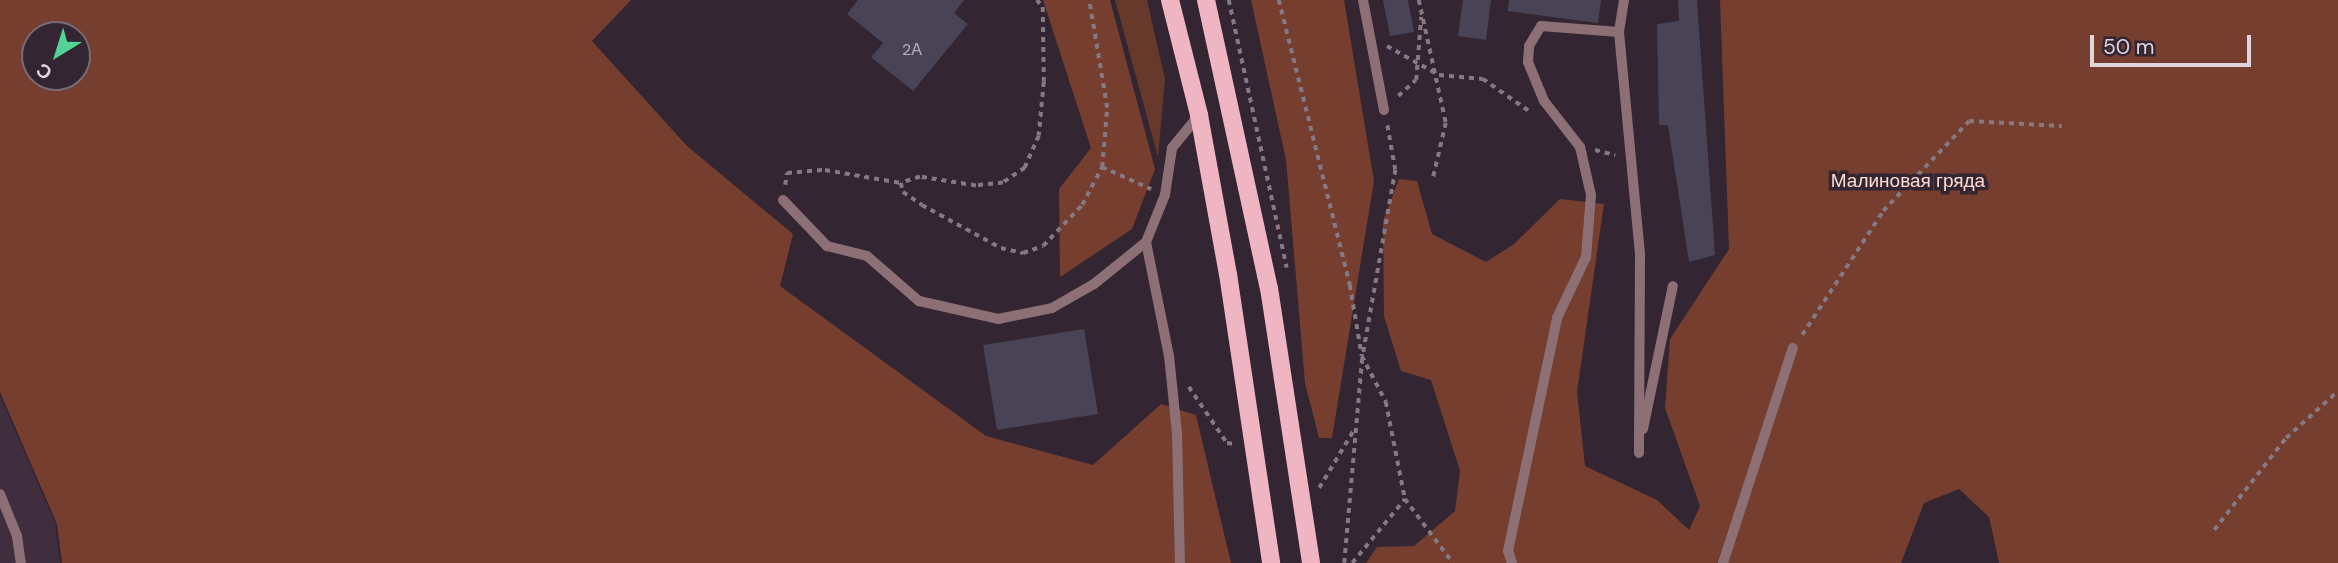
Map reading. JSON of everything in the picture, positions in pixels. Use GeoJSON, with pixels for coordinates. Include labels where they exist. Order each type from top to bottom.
{"type":"FeatureCollection","features":[{"type":"Feature","properties":{"kind":"main road"},"geometry":{"type":"LineString","coordinates":[[1170,0],[1199,115],[1271,563]]}},
{"type":"Feature","properties":{"kind":"main road"},"geometry":{"type":"LineString","coordinates":[[1206,0],[1269,288],[1311,563]]}},
{"type":"Feature","properties":{"kind":"lane"},"geometry":{"type":"LineString","coordinates":[[1363,0],[1384,110]]}},
{"type":"Feature","properties":{"kind":"lane"},"geometry":{"type":"LineString","coordinates":[[1624,0],[1619,32],[1640,256],[1639,453],[1673,286]]}},
{"type":"Feature","properties":{"kind":"lane"},"geometry":{"type":"LineString","coordinates":[[1514,563],[1508,551],[1557,318],[1586,257],[1591,195],[1580,146],[1544,101],[1528,62],[1528,46],[1541,26],[1619,32]]}},
{"type":"Feature","properties":{"kind":"lane"},"geometry":{"type":"LineString","coordinates":[[783,200],[827,246],[867,256],[919,301],[998,319],[1052,308],[1094,284],[1146,242],[1166,195],[1172,148],[1199,115]]}},
{"type":"Feature","properties":{"kind":"lane"},"geometry":{"type":"LineString","coordinates":[[1146,242],[1169,356],[1177,433],[1180,563]]}},
{"type":"Feature","properties":{"kind":"lane"},"geometry":{"type":"LineString","coordinates":[[1723,563],[1793,348]]}},
{"type":"Feature","properties":{"kind":"lane"},"geometry":{"type":"LineString","coordinates":[[2,502],[22,563]]}},
{"type":"Feature","properties":{"kind":"path"},"geometry":{"type":"LineString","coordinates":[[783,200],[787,173],[825,170],[901,183],[920,177],[976,186],[1003,183],[1025,168],[1039,136],[1044,82],[1042,7],[1037,0]]}},
{"type":"Feature","properties":{"kind":"path"},"geometry":{"type":"LineString","coordinates":[[901,183],[903,192],[922,205],[1002,247],[1023,253],[1043,246],[1082,205],[1102,167],[1107,108],[1089,0]]}},
{"type":"Feature","properties":{"kind":"path"},"geometry":{"type":"LineString","coordinates":[[1279,0],[1350,285],[1362,356],[1386,402],[1405,499],[1453,563]]}},
{"type":"Feature","properties":{"kind":"path"},"geometry":{"type":"LineString","coordinates":[[1419,0],[1421,17],[1439,75],[1446,123],[1433,179]]}},
{"type":"Feature","properties":{"kind":"path"},"geometry":{"type":"LineString","coordinates":[[1344,563],[1362,356],[1395,170],[1384,110],[1416,80],[1421,17]]}},
{"type":"Feature","properties":{"kind":"path"},"geometry":{"type":"LineString","coordinates":[[1368,24],[1382,42],[1417,66],[1439,75]]}},
{"type":"Feature","properties":{"kind":"path"},"geometry":{"type":"LineString","coordinates":[[1793,348],[1883,211],[1969,121],[2062,126]]}},
{"type":"Feature","properties":{"kind":"path"},"geometry":{"type":"LineString","coordinates":[[1102,167],[1166,195]]}},
{"type":"Feature","properties":{"kind":"path"},"geometry":{"type":"LineString","coordinates":[[1169,356],[1227,443],[1254,446]]}},
{"type":"Feature","properties":{"kind":"path"},"geometry":{"type":"LineString","coordinates":[[2214,530],[2286,438],[2338,391]]}},
{"type":"Feature","properties":{"kind":"path"},"geometry":{"type":"LineString","coordinates":[[1314,495],[1356,427]]}},
{"type":"Feature","properties":{"kind":"path"},"geometry":{"type":"LineString","coordinates":[[1352,563],[1405,499]]}},
{"type":"Feature","properties":{"kind":"shaded area"},"geometry":{"type":"Polygon","coordinates":[[[1115,0],[1147,0],[1165,79],[1158,157],[1115,0]]]}},
{"type":"Feature","properties":{"kind":"shaded area"},"geometry":{"type":"Polygon","coordinates":[[[0,396],[55,523],[60,563],[0,563],[0,396]]]}},
{"type":"Feature","properties":{"kind":"green space"},"geometry":{"type":"Polygon","coordinates":[[[0,0],[631,0],[592,41],[687,146],[793,234],[780,286],[986,436],[1093,465],[1161,404],[1196,415],[1231,563],[62,563],[57,524],[0,392],[0,0]]]}},
{"type":"Feature","properties":{"kind":"green space"},"geometry":{"type":"Polygon","coordinates":[[[1043,0],[1110,0],[1155,169],[1132,229],[1060,277],[1059,189],[1091,148],[1043,0]]]}},
{"type":"Feature","properties":{"kind":"green space"},"geometry":{"type":"Polygon","coordinates":[[[1251,0],[1344,0],[1374,181],[1332,438],[1319,438],[1305,383],[1286,160],[1251,0]]]}},
{"type":"Feature","properties":{"kind":"green space","name":"Малиновая гряда"},"geometry":{"type":"Polygon","coordinates":[[[1720,0],[2338,0],[2338,563],[1999,563],[1989,517],[1959,489],[1924,503],[1901,563],[1366,563],[1377,547],[1414,546],[1455,511],[1460,471],[1431,380],[1401,371],[1384,316],[1383,221],[1399,179],[1417,181],[1432,234],[1486,262],[1514,244],[1560,199],[1604,204],[1577,392],[1585,466],[1657,500],[1689,530],[1700,506],[1665,408],[1670,339],[1729,249],[1720,0]]]}},
{"type":"Feature","properties":{"kind":"building"},"geometry":{"type":"Polygon","coordinates":[[[858,0],[964,0],[954,13],[968,24],[913,91],[871,57],[883,43],[847,14],[858,0]]]}},
{"type":"Feature","properties":{"kind":"building"},"geometry":{"type":"Polygon","coordinates":[[[1383,0],[1408,0],[1414,32],[1390,36],[1383,0]]]}},
{"type":"Feature","properties":{"kind":"building"},"geometry":{"type":"Polygon","coordinates":[[[1463,0],[1491,0],[1486,40],[1458,36],[1463,0]]]}},
{"type":"Feature","properties":{"kind":"building"},"geometry":{"type":"Polygon","coordinates":[[[1509,0],[1601,0],[1598,23],[1508,11],[1509,0]]]}},
{"type":"Feature","properties":{"kind":"building"},"geometry":{"type":"Polygon","coordinates":[[[1678,0],[1697,0],[1715,255],[1689,262],[1668,125],[1659,125],[1657,24],[1679,21],[1678,0]]]}},
{"type":"Feature","properties":{"kind":"building"},"geometry":{"type":"Polygon","coordinates":[[[1084,329],[1098,414],[997,430],[983,345],[1084,329]]]}}]}
